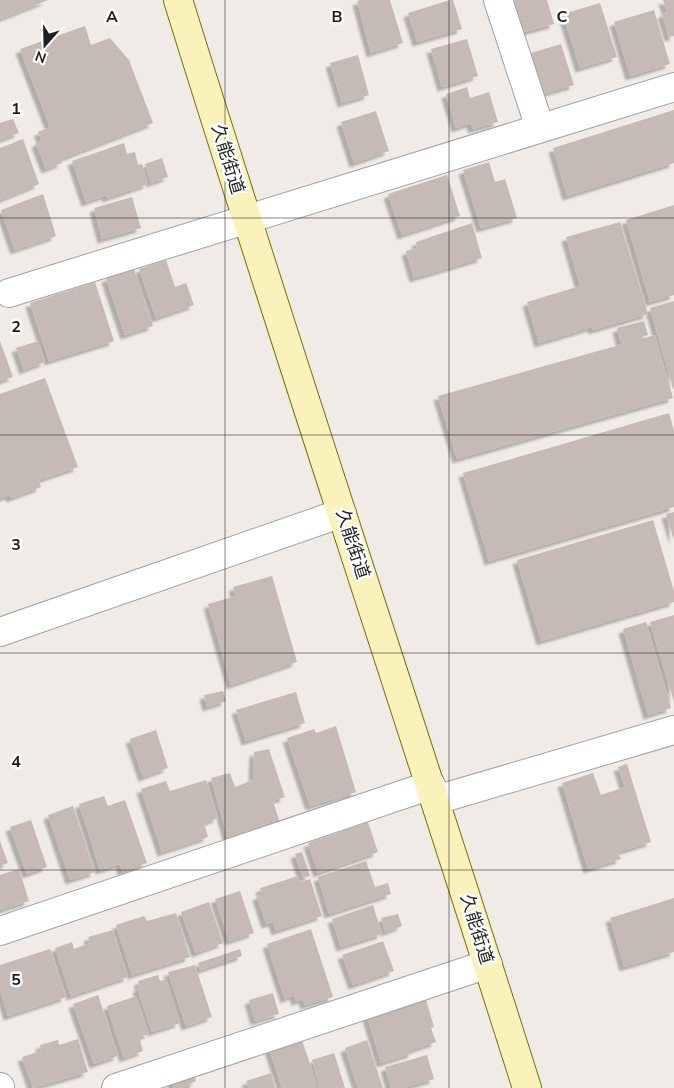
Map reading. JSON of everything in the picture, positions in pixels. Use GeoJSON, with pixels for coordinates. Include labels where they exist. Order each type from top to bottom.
{"type":"FeatureCollection","features":[{"type":"Feature","properties":{"kind":"main road","name":"久能街道"},"geometry":{"type":"LineString","coordinates":[[178,0],[246,218],[433,792],[527,1088]]}},
{"type":"Feature","properties":{"kind":"street"},"geometry":{"type":"LineString","coordinates":[[498,0],[540,128]]}},
{"type":"Feature","properties":{"kind":"street"},"geometry":{"type":"LineString","coordinates":[[9,293],[246,218],[674,87]]}},
{"type":"Feature","properties":{"kind":"street"},"geometry":{"type":"LineString","coordinates":[[0,632],[342,513]]}},
{"type":"Feature","properties":{"kind":"street"},"geometry":{"type":"LineString","coordinates":[[0,931],[433,792],[674,730]]}},
{"type":"Feature","properties":{"kind":"street"},"geometry":{"type":"LineString","coordinates":[[116,1088],[488,964]]}},
{"type":"Feature","properties":{"kind":"building"},"geometry":{"type":"Polygon","coordinates":[[[0,0],[48,0],[0,19],[0,0]]]}},
{"type":"Feature","properties":{"kind":"building"},"geometry":{"type":"Polygon","coordinates":[[[390,0],[403,43],[371,53],[357,1],[390,0]]]}},
{"type":"Feature","properties":{"kind":"building"},"geometry":{"type":"Polygon","coordinates":[[[453,0],[462,29],[417,42],[408,13],[453,0]]]}},
{"type":"Feature","properties":{"kind":"building"},"geometry":{"type":"Polygon","coordinates":[[[514,0],[547,0],[554,24],[524,32],[514,0]]]}},
{"type":"Feature","properties":{"kind":"building"},"geometry":{"type":"Polygon","coordinates":[[[663,0],[674,0],[674,36],[669,37],[662,14],[667,12],[663,0]]]}},
{"type":"Feature","properties":{"kind":"building"},"geometry":{"type":"Polygon","coordinates":[[[600,3],[617,57],[580,68],[563,14],[600,3]]]}},
{"type":"Feature","properties":{"kind":"building"},"geometry":{"type":"Polygon","coordinates":[[[654,10],[670,64],[630,76],[614,22],[654,10]]]}},
{"type":"Feature","properties":{"kind":"building"},"geometry":{"type":"Polygon","coordinates":[[[85,26],[91,45],[110,38],[129,60],[153,123],[61,159],[62,163],[46,169],[36,143],[42,140],[38,132],[50,127],[20,49],[85,26]]]}},
{"type":"Feature","properties":{"kind":"building"},"geometry":{"type":"Polygon","coordinates":[[[467,39],[478,76],[442,87],[431,49],[467,39]]]}},
{"type":"Feature","properties":{"kind":"building"},"geometry":{"type":"Polygon","coordinates":[[[561,44],[574,85],[543,94],[531,53],[561,44]]]}},
{"type":"Feature","properties":{"kind":"building"},"geometry":{"type":"Polygon","coordinates":[[[358,55],[369,95],[342,103],[330,63],[358,55]]]}},
{"type":"Feature","properties":{"kind":"building"},"geometry":{"type":"Polygon","coordinates":[[[467,87],[470,98],[489,92],[498,122],[473,129],[471,123],[456,128],[446,94],[467,87]]]}},
{"type":"Feature","properties":{"kind":"building"},"geometry":{"type":"Polygon","coordinates":[[[674,110],[674,163],[567,196],[553,148],[674,110]]]}},
{"type":"Feature","properties":{"kind":"building"},"geometry":{"type":"Polygon","coordinates":[[[376,111],[389,151],[354,163],[341,122],[376,111]]]}},
{"type":"Feature","properties":{"kind":"building"},"geometry":{"type":"Polygon","coordinates":[[[13,119],[19,133],[0,140],[0,123],[13,119]]]}},
{"type":"Feature","properties":{"kind":"building"},"geometry":{"type":"Polygon","coordinates":[[[23,139],[39,184],[0,200],[0,148],[23,139]]]}},
{"type":"Feature","properties":{"kind":"building"},"geometry":{"type":"Polygon","coordinates":[[[124,143],[127,154],[135,152],[138,165],[142,164],[148,184],[107,198],[106,195],[86,202],[72,161],[124,143]]]}},
{"type":"Feature","properties":{"kind":"building"},"geometry":{"type":"Polygon","coordinates":[[[162,158],[168,177],[151,183],[145,164],[162,158]]]}},
{"type":"Feature","properties":{"kind":"building"},"geometry":{"type":"Polygon","coordinates":[[[489,162],[495,182],[505,179],[517,218],[481,228],[463,170],[489,162]]]}},
{"type":"Feature","properties":{"kind":"building"},"geometry":{"type":"Polygon","coordinates":[[[447,175],[460,216],[402,235],[388,194],[447,175]]]}},
{"type":"Feature","properties":{"kind":"building"},"geometry":{"type":"Polygon","coordinates":[[[43,194],[56,236],[15,250],[1,210],[43,194]]]}},
{"type":"Feature","properties":{"kind":"building"},"geometry":{"type":"Polygon","coordinates":[[[132,197],[141,228],[102,239],[94,208],[132,197]]]}},
{"type":"Feature","properties":{"kind":"building"},"geometry":{"type":"Polygon","coordinates":[[[674,205],[674,295],[650,302],[626,220],[674,205]]]}},
{"type":"Feature","properties":{"kind":"building"},"geometry":{"type":"Polygon","coordinates":[[[620,222],[648,314],[593,330],[592,327],[539,343],[527,302],[580,286],[566,237],[620,222]]]}},
{"type":"Feature","properties":{"kind":"building"},"geometry":{"type":"Polygon","coordinates":[[[472,223],[482,258],[414,278],[406,251],[417,248],[416,242],[472,223]]]}},
{"type":"Feature","properties":{"kind":"building"},"geometry":{"type":"Polygon","coordinates":[[[166,260],[175,287],[186,283],[194,305],[156,318],[139,269],[166,260]]]}},
{"type":"Feature","properties":{"kind":"building"},"geometry":{"type":"Polygon","coordinates":[[[134,269],[153,326],[125,335],[106,278],[134,269]]]}},
{"type":"Feature","properties":{"kind":"building"},"geometry":{"type":"Polygon","coordinates":[[[95,282],[114,341],[49,361],[30,303],[95,282]]]}},
{"type":"Feature","properties":{"kind":"building"},"geometry":{"type":"Polygon","coordinates":[[[674,301],[674,389],[673,389],[650,308],[674,301]]]}},
{"type":"Feature","properties":{"kind":"building"},"geometry":{"type":"Polygon","coordinates":[[[644,321],[648,335],[621,343],[617,328],[644,321]]]}},
{"type":"Feature","properties":{"kind":"building"},"geometry":{"type":"Polygon","coordinates":[[[655,335],[673,398],[457,459],[438,396],[655,335]]]}},
{"type":"Feature","properties":{"kind":"building"},"geometry":{"type":"Polygon","coordinates":[[[0,341],[13,377],[0,381],[0,341]]]}},
{"type":"Feature","properties":{"kind":"building"},"geometry":{"type":"Polygon","coordinates":[[[38,341],[45,362],[24,370],[16,348],[38,341]]]}},
{"type":"Feature","properties":{"kind":"building"},"geometry":{"type":"Polygon","coordinates":[[[45,378],[78,467],[39,480],[41,487],[11,498],[10,495],[0,498],[0,394],[45,378]]]}},
{"type":"Feature","properties":{"kind":"building"},"geometry":{"type":"Polygon","coordinates":[[[669,413],[674,431],[674,507],[489,561],[463,473],[669,413]]]}},
{"type":"Feature","properties":{"kind":"building"},"geometry":{"type":"Polygon","coordinates":[[[674,512],[674,540],[666,514],[674,512]]]}},
{"type":"Feature","properties":{"kind":"building"},"geometry":{"type":"Polygon","coordinates":[[[653,520],[674,591],[674,602],[541,641],[517,560],[653,520]]]}},
{"type":"Feature","properties":{"kind":"building"},"geometry":{"type":"Polygon","coordinates":[[[272,576],[297,662],[231,685],[208,604],[236,596],[233,587],[272,576]]]}},
{"type":"Feature","properties":{"kind":"building"},"geometry":{"type":"Polygon","coordinates":[[[674,615],[674,702],[650,622],[674,615]]]}},
{"type":"Feature","properties":{"kind":"building"},"geometry":{"type":"Polygon","coordinates":[[[646,622],[671,708],[648,715],[623,629],[646,622]]]}},
{"type":"Feature","properties":{"kind":"building"},"geometry":{"type":"Polygon","coordinates":[[[223,691],[226,701],[207,707],[204,695],[223,691]]]}},
{"type":"Feature","properties":{"kind":"building"},"geometry":{"type":"Polygon","coordinates":[[[296,692],[305,723],[246,741],[236,710],[296,692]]]}},
{"type":"Feature","properties":{"kind":"building"},"geometry":{"type":"Polygon","coordinates":[[[336,726],[356,792],[310,806],[287,738],[314,729],[316,733],[336,726]]]}},
{"type":"Feature","properties":{"kind":"building"},"geometry":{"type":"Polygon","coordinates":[[[156,730],[168,768],[143,777],[130,739],[156,730]]]}},
{"type":"Feature","properties":{"kind":"building"},"geometry":{"type":"Polygon","coordinates":[[[269,749],[285,797],[273,801],[280,823],[228,839],[211,778],[230,773],[235,787],[253,780],[254,752],[269,749]]]}},
{"type":"Feature","properties":{"kind":"building"},"geometry":{"type":"Polygon","coordinates":[[[627,764],[651,842],[618,852],[621,859],[588,869],[562,783],[593,773],[601,795],[625,787],[618,767],[627,764]]]}},
{"type":"Feature","properties":{"kind":"building"},"geometry":{"type":"Polygon","coordinates":[[[206,780],[218,818],[204,823],[208,837],[162,852],[141,789],[166,781],[170,791],[206,780]]]}},
{"type":"Feature","properties":{"kind":"building"},"geometry":{"type":"Polygon","coordinates":[[[104,796],[108,806],[125,800],[147,863],[122,871],[120,864],[100,870],[79,804],[104,796]]]}},
{"type":"Feature","properties":{"kind":"building"},"geometry":{"type":"Polygon","coordinates":[[[73,806],[95,872],[70,880],[48,815],[73,806]]]}},
{"type":"Feature","properties":{"kind":"building"},"geometry":{"type":"Polygon","coordinates":[[[31,820],[47,867],[27,874],[10,827],[31,820]]]}},
{"type":"Feature","properties":{"kind":"building"},"geometry":{"type":"Polygon","coordinates":[[[368,822],[378,852],[318,873],[308,843],[368,822]]]}},
{"type":"Feature","properties":{"kind":"building"},"geometry":{"type":"Polygon","coordinates":[[[0,841],[8,863],[0,866],[0,841]]]}},
{"type":"Feature","properties":{"kind":"building"},"geometry":{"type":"Polygon","coordinates":[[[302,852],[310,876],[303,878],[295,854],[302,852]]]}},
{"type":"Feature","properties":{"kind":"building"},"geometry":{"type":"Polygon","coordinates":[[[366,861],[375,887],[388,883],[391,894],[329,914],[318,877],[366,861]]]}},
{"type":"Feature","properties":{"kind":"building"},"geometry":{"type":"Polygon","coordinates":[[[19,869],[29,901],[0,910],[0,875],[19,869]]]}},
{"type":"Feature","properties":{"kind":"building"},"geometry":{"type":"Polygon","coordinates":[[[298,876],[300,882],[310,879],[322,916],[276,931],[273,922],[266,924],[257,896],[262,894],[260,888],[298,876]]]}},
{"type":"Feature","properties":{"kind":"building"},"geometry":{"type":"Polygon","coordinates":[[[240,891],[254,933],[229,941],[215,899],[240,891]]]}},
{"type":"Feature","properties":{"kind":"building"},"geometry":{"type":"Polygon","coordinates":[[[674,898],[674,952],[624,967],[610,918],[674,898]]]}},
{"type":"Feature","properties":{"kind":"building"},"geometry":{"type":"Polygon","coordinates":[[[209,902],[223,943],[196,953],[181,912],[209,902]]]}},
{"type":"Feature","properties":{"kind":"building"},"geometry":{"type":"Polygon","coordinates":[[[373,905],[382,934],[341,947],[332,919],[373,905]]]}},
{"type":"Feature","properties":{"kind":"building"},"geometry":{"type":"Polygon","coordinates":[[[176,913],[190,957],[132,975],[116,925],[144,916],[147,921],[176,913]]]}},
{"type":"Feature","properties":{"kind":"building"},"geometry":{"type":"Polygon","coordinates":[[[398,914],[402,926],[385,932],[381,918],[398,914]]]}},
{"type":"Feature","properties":{"kind":"building"},"geometry":{"type":"Polygon","coordinates":[[[311,929],[333,997],[305,1005],[303,999],[296,1001],[294,995],[285,999],[267,944],[311,929]]]}},
{"type":"Feature","properties":{"kind":"building"},"geometry":{"type":"Polygon","coordinates":[[[113,930],[128,977],[71,996],[55,948],[72,942],[74,949],[90,943],[88,937],[113,930]]]}},
{"type":"Feature","properties":{"kind":"building"},"geometry":{"type":"Polygon","coordinates":[[[383,941],[394,971],[353,985],[342,955],[383,941]]]}},
{"type":"Feature","properties":{"kind":"building"},"geometry":{"type":"Polygon","coordinates":[[[50,949],[66,997],[8,1016],[0,989],[0,965],[50,949]]]}},
{"type":"Feature","properties":{"kind":"building"},"geometry":{"type":"Polygon","coordinates":[[[240,949],[242,956],[200,970],[198,963],[240,949]]]}},
{"type":"Feature","properties":{"kind":"building"},"geometry":{"type":"Polygon","coordinates":[[[195,965],[212,1017],[186,1026],[168,972],[195,965]]]}},
{"type":"Feature","properties":{"kind":"building"},"geometry":{"type":"Polygon","coordinates":[[[158,975],[160,981],[166,979],[180,1023],[152,1032],[137,988],[140,987],[138,981],[158,975]]]}},
{"type":"Feature","properties":{"kind":"building"},"geometry":{"type":"Polygon","coordinates":[[[273,993],[279,1014],[255,1021],[249,1000],[273,993]]]}},
{"type":"Feature","properties":{"kind":"building"},"geometry":{"type":"Polygon","coordinates":[[[98,995],[118,1056],[94,1064],[73,1004],[98,995]]]}},
{"type":"Feature","properties":{"kind":"building"},"geometry":{"type":"Polygon","coordinates":[[[136,996],[149,1034],[139,1037],[143,1051],[124,1058],[107,1006],[136,996]]]}},
{"type":"Feature","properties":{"kind":"building"},"geometry":{"type":"Polygon","coordinates":[[[425,996],[434,1027],[431,1028],[436,1042],[412,1050],[413,1053],[381,1063],[367,1016],[425,996]]]}},
{"type":"Feature","properties":{"kind":"building"},"geometry":{"type":"Polygon","coordinates":[[[301,1037],[318,1088],[282,1088],[269,1048],[301,1037]]]}},
{"type":"Feature","properties":{"kind":"building"},"geometry":{"type":"Polygon","coordinates":[[[78,1039],[88,1072],[33,1088],[22,1057],[41,1051],[40,1045],[58,1040],[59,1045],[78,1039]]]}},
{"type":"Feature","properties":{"kind":"building"},"geometry":{"type":"Polygon","coordinates":[[[367,1040],[383,1088],[358,1088],[345,1048],[367,1040]]]}},
{"type":"Feature","properties":{"kind":"building"},"geometry":{"type":"Polygon","coordinates":[[[334,1053],[345,1088],[320,1088],[312,1060],[334,1053]]]}},
{"type":"Feature","properties":{"kind":"building"},"geometry":{"type":"Polygon","coordinates":[[[427,1055],[434,1079],[403,1088],[391,1088],[385,1067],[427,1055]]]}},
{"type":"Feature","properties":{"kind":"building"},"geometry":{"type":"Polygon","coordinates":[[[193,1071],[196,1081],[189,1084],[190,1088],[174,1088],[171,1079],[193,1071]]]}},
{"type":"Feature","properties":{"kind":"building"},"geometry":{"type":"Polygon","coordinates":[[[271,1073],[275,1088],[249,1088],[246,1081],[271,1073]]]}}]}
